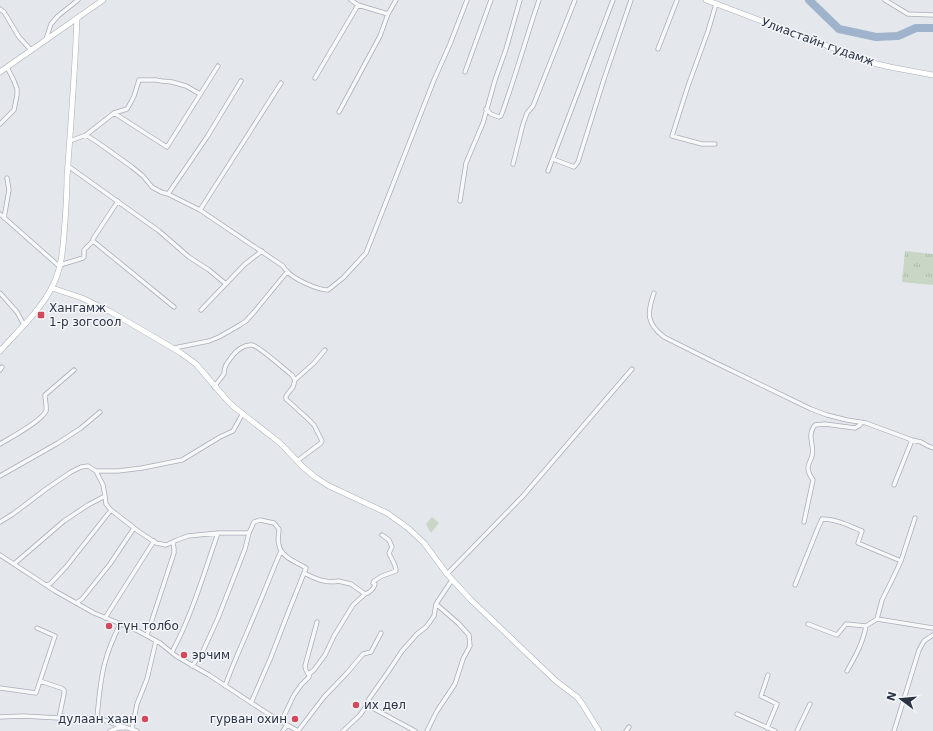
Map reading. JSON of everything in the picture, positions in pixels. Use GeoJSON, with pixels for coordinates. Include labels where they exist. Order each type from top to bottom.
{"type":"FeatureCollection","features":[{"type":"Feature","properties":{"kind":"street"},"geometry":{"type":"LineString","coordinates":[[46,40],[51,24],[58,16],[78,0]]}},
{"type":"Feature","properties":{"kind":"street"},"geometry":{"type":"LineString","coordinates":[[0,72],[103,0]]}},
{"type":"Feature","properties":{"kind":"street"},"geometry":{"type":"LineString","coordinates":[[351,0],[358,5],[388,14]]}},
{"type":"Feature","properties":{"kind":"street"},"geometry":{"type":"LineString","coordinates":[[339,112],[380,36],[388,14],[396,0]]}},
{"type":"Feature","properties":{"kind":"street"},"geometry":{"type":"LineString","coordinates":[[86,135],[132,167],[143,176],[152,187],[200,210],[283,266],[287,272],[299,281],[319,289],[328,290],[344,278],[366,253],[468,0]]}},
{"type":"Feature","properties":{"kind":"street"},"geometry":{"type":"LineString","coordinates":[[465,72],[491,0]]}},
{"type":"Feature","properties":{"kind":"street"},"geometry":{"type":"LineString","coordinates":[[460,201],[466,163],[483,123],[486,108],[506,49],[520,0]]}},
{"type":"Feature","properties":{"kind":"street"},"geometry":{"type":"LineString","coordinates":[[486,108],[491,114],[499,117],[501,116],[539,0]]}},
{"type":"Feature","properties":{"kind":"street"},"geometry":{"type":"LineString","coordinates":[[513,164],[527,113],[533,106],[575,0]]}},
{"type":"Feature","properties":{"kind":"street"},"geometry":{"type":"LineString","coordinates":[[548,172],[613,0]]}},
{"type":"Feature","properties":{"kind":"street"},"geometry":{"type":"LineString","coordinates":[[553,159],[574,167],[578,162],[604,78],[631,0]]}},
{"type":"Feature","properties":{"kind":"street"},"geometry":{"type":"LineString","coordinates":[[658,49],[677,0]]}},
{"type":"Feature","properties":{"kind":"street","name":"Улиастайн гудамж"},"geometry":{"type":"LineString","coordinates":[[706,0],[873,63],[896,69],[933,75]]}},
{"type":"Feature","properties":{"kind":"street"},"geometry":{"type":"LineString","coordinates":[[885,0],[908,14],[933,15]]}},
{"type":"Feature","properties":{"kind":"street"},"geometry":{"type":"LineString","coordinates":[[714,144],[702,144],[672,136],[716,4]]}},
{"type":"Feature","properties":{"kind":"street"},"geometry":{"type":"LineString","coordinates":[[315,78],[358,5]]}},
{"type":"Feature","properties":{"kind":"street"},"geometry":{"type":"LineString","coordinates":[[0,9],[4,12],[19,38],[31,50]]}},
{"type":"Feature","properties":{"kind":"street"},"geometry":{"type":"LineString","coordinates":[[0,351],[24,325],[52,288],[60,266],[64,238],[77,18]]}},
{"type":"Feature","properties":{"kind":"street"},"geometry":{"type":"LineString","coordinates":[[114,113],[168,147],[218,66]]}},
{"type":"Feature","properties":{"kind":"street"},"geometry":{"type":"LineString","coordinates":[[0,124],[14,110],[17,95],[17,89],[7,67]]}},
{"type":"Feature","properties":{"kind":"street"},"geometry":{"type":"LineString","coordinates":[[70,141],[86,135],[114,113],[127,109],[134,96],[138,80],[172,82],[186,86],[200,94]]}},
{"type":"Feature","properties":{"kind":"street"},"geometry":{"type":"LineString","coordinates":[[168,194],[207,137],[241,81]]}},
{"type":"Feature","properties":{"kind":"street"},"geometry":{"type":"LineString","coordinates":[[200,210],[281,83]]}},
{"type":"Feature","properties":{"kind":"street"},"geometry":{"type":"LineString","coordinates":[[68,166],[159,231],[189,257],[209,270],[226,284]]}},
{"type":"Feature","properties":{"kind":"street"},"geometry":{"type":"LineString","coordinates":[[4,218],[9,190],[7,178]]}},
{"type":"Feature","properties":{"kind":"street"},"geometry":{"type":"LineString","coordinates":[[60,266],[84,257],[84,250],[93,241],[93,238],[118,202]]}},
{"type":"Feature","properties":{"kind":"street"},"geometry":{"type":"LineString","coordinates":[[0,214],[60,266]]}},
{"type":"Feature","properties":{"kind":"street"},"geometry":{"type":"LineString","coordinates":[[93,241],[174,307]]}},
{"type":"Feature","properties":{"kind":"street"},"geometry":{"type":"LineString","coordinates":[[201,310],[245,264],[262,251]]}},
{"type":"Feature","properties":{"kind":"street"},"geometry":{"type":"LineString","coordinates":[[174,348],[209,341],[240,326],[255,311],[287,272]]}},
{"type":"Feature","properties":{"kind":"street"},"geometry":{"type":"LineString","coordinates":[[52,288],[69,293],[94,304],[127,321],[192,360],[226,399],[280,443],[309,472],[326,484],[386,513],[399,521],[424,542],[447,574],[471,600],[556,681],[576,697],[583,705],[599,731]]}},
{"type":"Feature","properties":{"kind":"street"},"geometry":{"type":"LineString","coordinates":[[0,293],[17,312],[24,325]]}},
{"type":"Feature","properties":{"kind":"street"},"geometry":{"type":"LineString","coordinates":[[654,293],[650,306],[650,317],[652,325],[664,337],[811,409],[827,415],[866,423],[921,442],[933,448]]}},
{"type":"Feature","properties":{"kind":"street"},"geometry":{"type":"LineString","coordinates":[[214,387],[224,374],[224,368],[236,351],[245,346],[252,345],[259,348],[295,380]]}},
{"type":"Feature","properties":{"kind":"street"},"geometry":{"type":"LineString","coordinates":[[297,461],[322,441],[314,425],[286,399],[286,396],[293,387],[295,380],[325,350]]}},
{"type":"Feature","properties":{"kind":"street"},"geometry":{"type":"LineString","coordinates":[[447,574],[523,496],[632,369]]}},
{"type":"Feature","properties":{"kind":"street"},"geometry":{"type":"LineString","coordinates":[[0,444],[38,420],[44,414],[46,409],[45,396],[74,370]]}},
{"type":"Feature","properties":{"kind":"street"},"geometry":{"type":"LineString","coordinates":[[0,476],[58,443],[81,428],[100,412]]}},
{"type":"Feature","properties":{"kind":"street"},"geometry":{"type":"LineString","coordinates":[[96,471],[131,470],[182,460],[220,437],[233,431],[243,414]]}},
{"type":"Feature","properties":{"kind":"street"},"geometry":{"type":"LineString","coordinates":[[804,522],[813,480],[809,474],[808,467],[813,455],[810,434],[811,429],[815,425],[825,424],[855,428],[861,423]]}},
{"type":"Feature","properties":{"kind":"street"},"geometry":{"type":"LineString","coordinates":[[894,486],[912,440]]}},
{"type":"Feature","properties":{"kind":"street"},"geometry":{"type":"LineString","coordinates":[[0,522],[20,509],[46,488],[71,472],[85,466],[91,467],[96,471],[103,485],[106,504],[111,510],[154,541],[166,545],[188,536],[249,533]]}},
{"type":"Feature","properties":{"kind":"street"},"geometry":{"type":"LineString","coordinates":[[14,564],[64,522],[88,505],[105,496]]}},
{"type":"Feature","properties":{"kind":"street"},"geometry":{"type":"LineString","coordinates":[[46,585],[50,584],[66,567],[111,510]]}},
{"type":"Feature","properties":{"kind":"street"},"geometry":{"type":"LineString","coordinates":[[808,624],[836,635],[846,624],[866,626],[877,618],[882,600],[901,560],[915,518]]}},
{"type":"Feature","properties":{"kind":"street"},"geometry":{"type":"LineString","coordinates":[[794,585],[822,520],[827,519],[862,531],[858,544],[901,560]]}},
{"type":"Feature","properties":{"kind":"street"},"geometry":{"type":"LineString","coordinates":[[192,666],[203,651],[218,618],[254,522],[260,520],[274,523],[279,529],[278,545],[282,553],[306,568],[251,703]]}},
{"type":"Feature","properties":{"kind":"street"},"geometry":{"type":"LineString","coordinates":[[76,603],[82,599],[110,564],[134,528]]}},
{"type":"Feature","properties":{"kind":"street"},"geometry":{"type":"LineString","coordinates":[[172,652],[187,621],[218,534]]}},
{"type":"Feature","properties":{"kind":"street"},"geometry":{"type":"LineString","coordinates":[[281,722],[294,695],[325,655],[334,636],[353,604],[374,587],[374,581],[382,576],[396,571],[396,566],[390,558],[389,553],[392,546],[389,540],[382,535]]}},
{"type":"Feature","properties":{"kind":"street"},"geometry":{"type":"LineString","coordinates":[[105,618],[154,541]]}},
{"type":"Feature","properties":{"kind":"street"},"geometry":{"type":"LineString","coordinates":[[146,636],[174,553],[173,542]]}},
{"type":"Feature","properties":{"kind":"street"},"geometry":{"type":"LineString","coordinates":[[225,686],[281,551]]}},
{"type":"Feature","properties":{"kind":"street"},"geometry":{"type":"LineString","coordinates":[[0,555],[46,585],[94,613],[160,643],[176,656],[270,716],[298,731],[324,697],[363,654],[371,652],[381,634]]}},
{"type":"Feature","properties":{"kind":"street"},"geometry":{"type":"LineString","coordinates":[[304,573],[326,581],[338,581],[351,584],[364,594]]}},
{"type":"Feature","properties":{"kind":"street"},"geometry":{"type":"LineString","coordinates":[[343,731],[360,715],[369,699],[402,651],[429,623],[434,616],[436,604],[452,580]]}},
{"type":"Feature","properties":{"kind":"street"},"geometry":{"type":"LineString","coordinates":[[427,731],[437,711],[454,684],[463,659],[470,646],[469,635],[458,623],[436,604]]}},
{"type":"Feature","properties":{"kind":"street"},"geometry":{"type":"LineString","coordinates":[[877,618],[933,628]]}},
{"type":"Feature","properties":{"kind":"street"},"geometry":{"type":"LineString","coordinates":[[309,676],[305,666],[317,622]]}},
{"type":"Feature","properties":{"kind":"street"},"geometry":{"type":"LineString","coordinates":[[97,718],[98,698],[103,669],[110,647],[120,624]]}},
{"type":"Feature","properties":{"kind":"street"},"geometry":{"type":"LineString","coordinates":[[847,671],[859,650],[865,634],[866,626]]}},
{"type":"Feature","properties":{"kind":"street"},"geometry":{"type":"LineString","coordinates":[[0,688],[36,693],[55,636],[37,628]]}},
{"type":"Feature","properties":{"kind":"street"},"geometry":{"type":"LineString","coordinates":[[894,731],[919,650],[924,641],[933,635]]}},
{"type":"Feature","properties":{"kind":"street"},"geometry":{"type":"LineString","coordinates":[[132,729],[137,704],[146,679],[156,641]]}},
{"type":"Feature","properties":{"kind":"street"},"geometry":{"type":"LineString","coordinates":[[767,728],[778,704],[761,696],[768,675]]}},
{"type":"Feature","properties":{"kind":"street"},"geometry":{"type":"LineString","coordinates":[[40,681],[64,690],[64,698],[59,718]]}},
{"type":"Feature","properties":{"kind":"street"},"geometry":{"type":"LineString","coordinates":[[797,731],[810,704]]}},
{"type":"Feature","properties":{"kind":"street"},"geometry":{"type":"LineString","coordinates":[[367,705],[415,731]]}},
{"type":"Feature","properties":{"kind":"street"},"geometry":{"type":"LineString","coordinates":[[737,714],[776,731]]}},
{"type":"Feature","properties":{"kind":"street"},"geometry":{"type":"LineString","coordinates":[[0,717],[23,716],[97,718],[113,722],[127,728]]}},
{"type":"Feature","properties":{"kind":"street"},"geometry":{"type":"LineString","coordinates":[[110,731],[113,722]]}},
{"type":"Feature","properties":{"kind":"street"},"geometry":{"type":"LineString","coordinates":[[283,731],[287,725]]}},
{"type":"Feature","properties":{"kind":"street"},"geometry":{"type":"LineString","coordinates":[[626,731],[629,727]]}},
{"type":"Feature","properties":{"kind":"street"},"geometry":{"type":"LineString","coordinates":[[110,731],[118,728],[127,728],[137,731]]}},
{"type":"Feature","properties":{"kind":"green space"},"geometry":{"type":"Polygon","coordinates":[[[905,251],[933,254],[933,285],[902,282],[905,251]]]}},
{"type":"Feature","properties":{"kind":"green space"},"geometry":{"type":"Polygon","coordinates":[[[432,517],[439,523],[431,533],[426,524],[432,517]]]}},
{"type":"Feature","properties":{"kind":"waterway"},"geometry":{"type":"LineString","coordinates":[[809,0],[839,29],[876,37],[898,36],[916,28],[933,28]]}},
{"type":"Feature","properties":{"kind":"place","name":"Хангамж 1-р зогсоол"},"geometry":{"type":"Point","coordinates":[41,315]}},
{"type":"Feature","properties":{"kind":"place","name":"гүн толбо"},"geometry":{"type":"Point","coordinates":[109,626]}},
{"type":"Feature","properties":{"kind":"place","name":"эрчим"},"geometry":{"type":"Point","coordinates":[184,655]}},
{"type":"Feature","properties":{"kind":"place","name":"их дөл"},"geometry":{"type":"Point","coordinates":[356,705]}},
{"type":"Feature","properties":{"kind":"place","name":"дулаан хаан"},"geometry":{"type":"Point","coordinates":[145,719]}},
{"type":"Feature","properties":{"kind":"place","name":"гурван охин"},"geometry":{"type":"Point","coordinates":[295,719]}}]}
